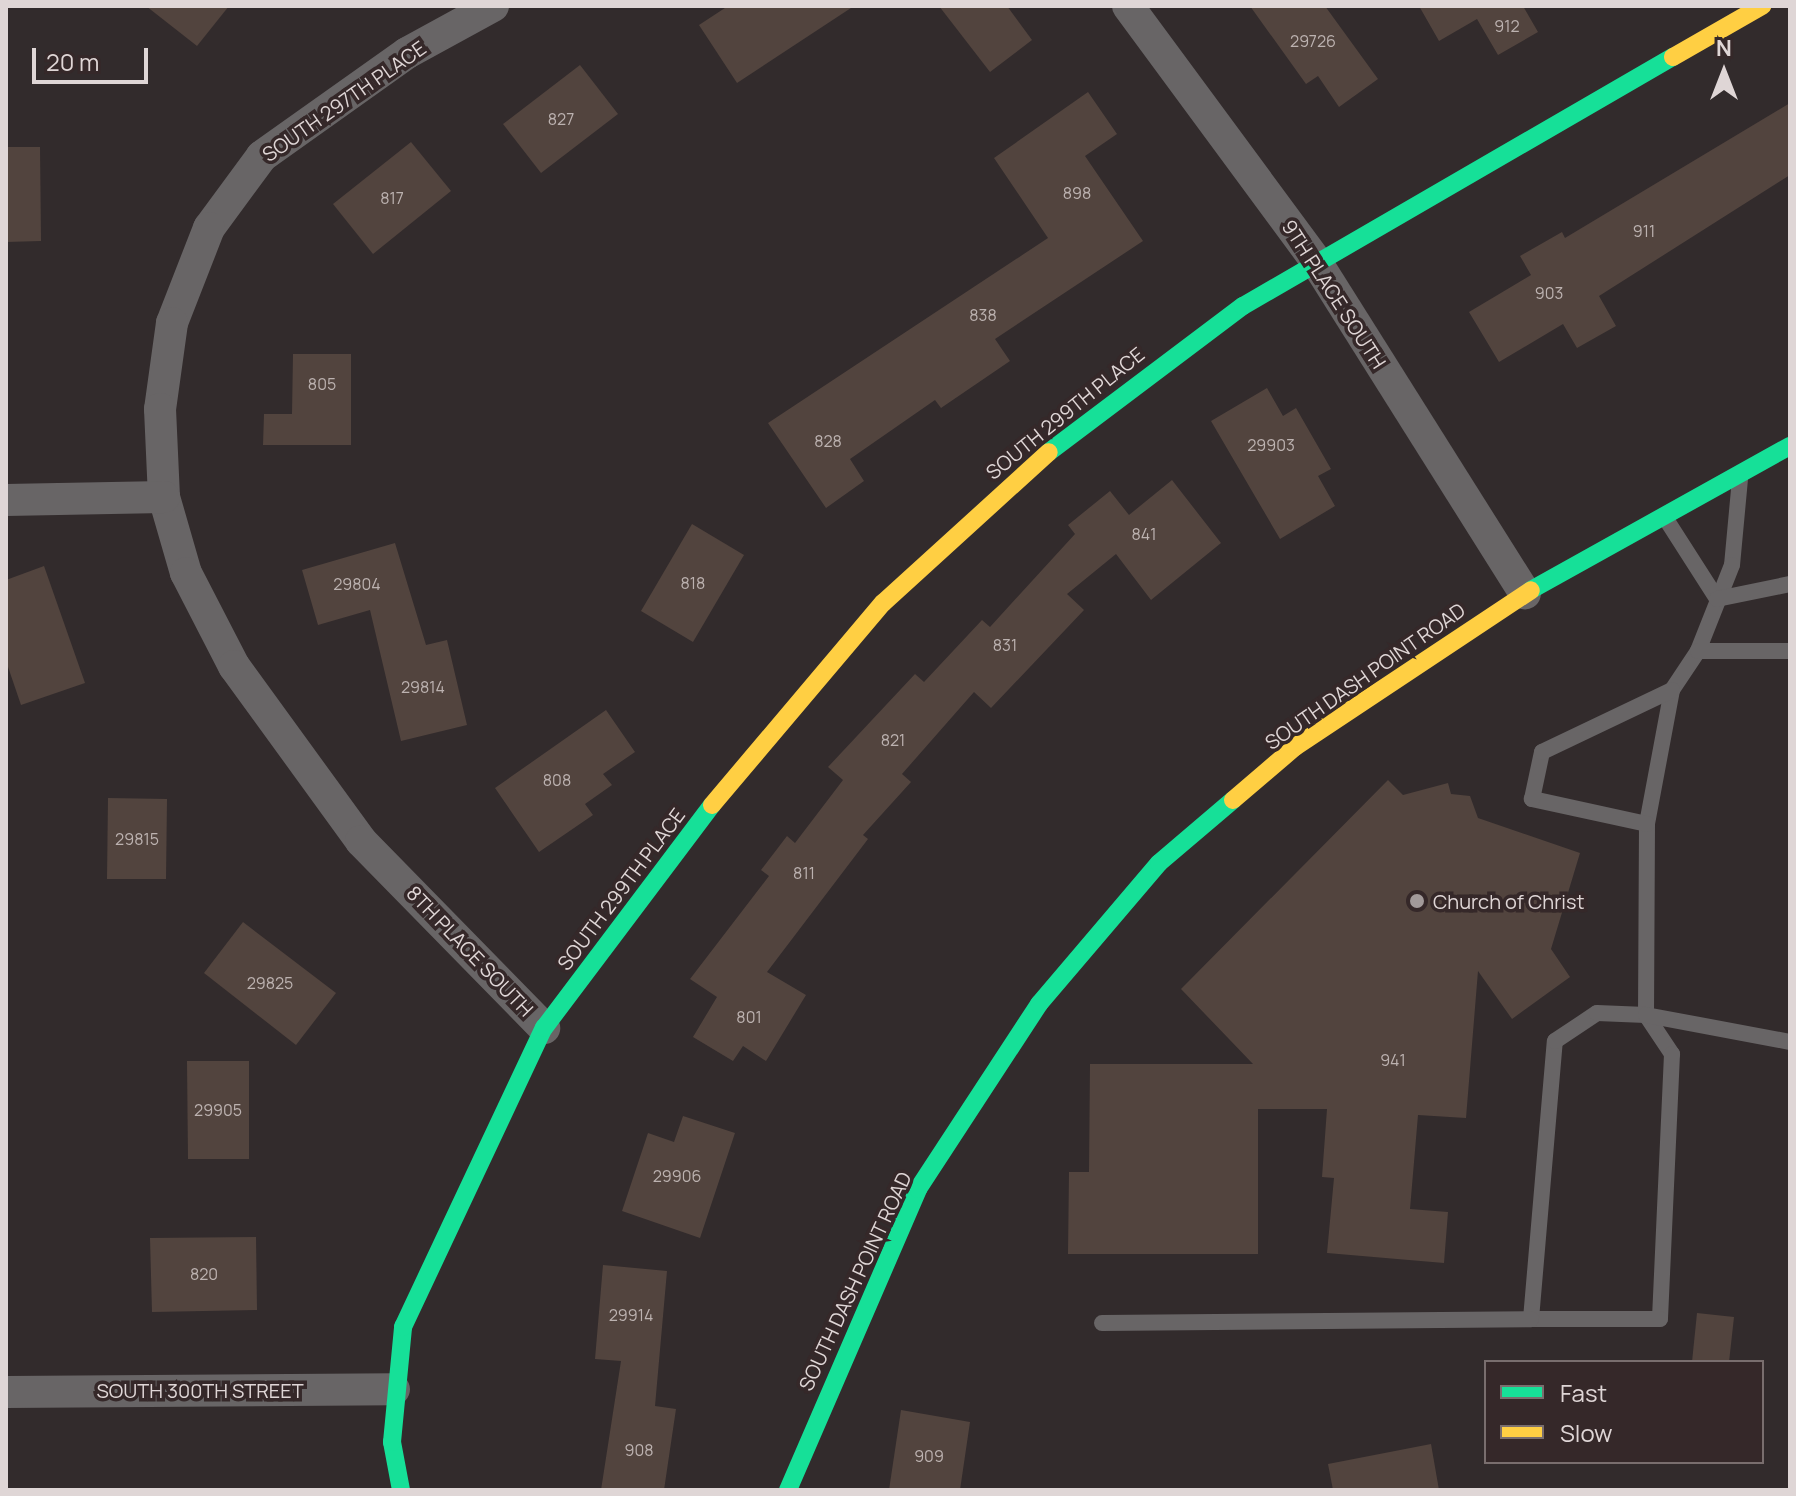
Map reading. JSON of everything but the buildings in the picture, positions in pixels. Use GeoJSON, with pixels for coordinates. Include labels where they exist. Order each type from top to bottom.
{"type":"FeatureCollection","features":[{"type":"Feature","properties":{"kind":"street","name":"SOUTH 297TH PLACE"},"geometry":{"type":"LineString","coordinates":[[164,497],[160,409],[172,323],[209,228],[262,156],[407,53],[493,6]]}},
{"type":"Feature","properties":{"kind":"street","name":"9TH PLACE SOUTH"},"geometry":{"type":"LineString","coordinates":[[1128,6],[1315,260],[1525,593]]}},
{"type":"Feature","properties":{"kind":"street","name":"SOUTH 299TH PLACE"},"geometry":{"type":"LineString","coordinates":[[544,1028],[689,832],[883,603],[1066,436],[1315,260],[1762,6]]}},
{"type":"Feature","properties":{"kind":"street","name":"SOUTH DASH POINT ROAD"},"geometry":{"type":"LineString","coordinates":[[788,1490],[918,1189],[1039,1004],[1159,863],[1284,757],[1525,593],[1790,446]]}},
{"type":"Feature","properties":{"kind":"street"},"geometry":{"type":"LineString","coordinates":[[6,500],[164,497]]}},
{"type":"Feature","properties":{"kind":"street","name":"8TH PLACE SOUTH"},"geometry":{"type":"LineString","coordinates":[[164,497],[186,573],[234,666],[286,745],[361,841],[544,1028],[420,1282],[403,1327],[394,1389],[401,1490]]}},
{"type":"Feature","properties":{"kind":"street","name":"SOUTH 300TH STREET"},"geometry":{"type":"LineString","coordinates":[[6,1392],[394,1389]]}},
{"type":"Feature","properties":{"kind":"lane"},"geometry":{"type":"LineString","coordinates":[[1102,1323],[1660,1319],[1672,1054],[1646,1015],[1647,824],[1672,690],[1698,651],[1732,565],[1740,474]]}},
{"type":"Feature","properties":{"kind":"lane"},"geometry":{"type":"LineString","coordinates":[[1664,516],[1717,599]]}},
{"type":"Feature","properties":{"kind":"lane"},"geometry":{"type":"LineString","coordinates":[[1717,599],[1790,584]]}},
{"type":"Feature","properties":{"kind":"lane"},"geometry":{"type":"LineString","coordinates":[[1698,651],[1790,651]]}},
{"type":"Feature","properties":{"kind":"lane"},"geometry":{"type":"LineString","coordinates":[[1647,824],[1532,799],[1542,752],[1672,690]]}},
{"type":"Feature","properties":{"kind":"lane"},"geometry":{"type":"LineString","coordinates":[[1531,1319],[1555,1041],[1597,1013],[1646,1015],[1790,1042]]}},
{"type":"Feature","properties":{"kind":"traffic: fast"},"geometry":{"type":"LineString","coordinates":[[1049,452],[1243,306],[1673,57]]}},
{"type":"Feature","properties":{"kind":"traffic: fast"},"geometry":{"type":"LineString","coordinates":[[1531,590],[1790,446]]}},
{"type":"Feature","properties":{"kind":"traffic: fast"},"geometry":{"type":"LineString","coordinates":[[788,1490],[918,1189],[1039,1004],[1159,863],[1233,800]]}},
{"type":"Feature","properties":{"kind":"traffic: fast"},"geometry":{"type":"LineString","coordinates":[[401,1490],[392,1442],[403,1327],[544,1028],[712,805]]}},
{"type":"Feature","properties":{"kind":"traffic: slow"},"geometry":{"type":"LineString","coordinates":[[1673,57],[1762,6]]}},
{"type":"Feature","properties":{"kind":"traffic: slow"},"geometry":{"type":"LineString","coordinates":[[712,805],[883,603],[1049,452]]}},
{"type":"Feature","properties":{"kind":"traffic: slow"},"geometry":{"type":"LineString","coordinates":[[1233,800],[1295,747],[1531,590]]}},
{"type":"Feature","properties":{"kind":"place","name":"Church of Christ"},"geometry":{"type":"Point","coordinates":[1417,901]}}]}
